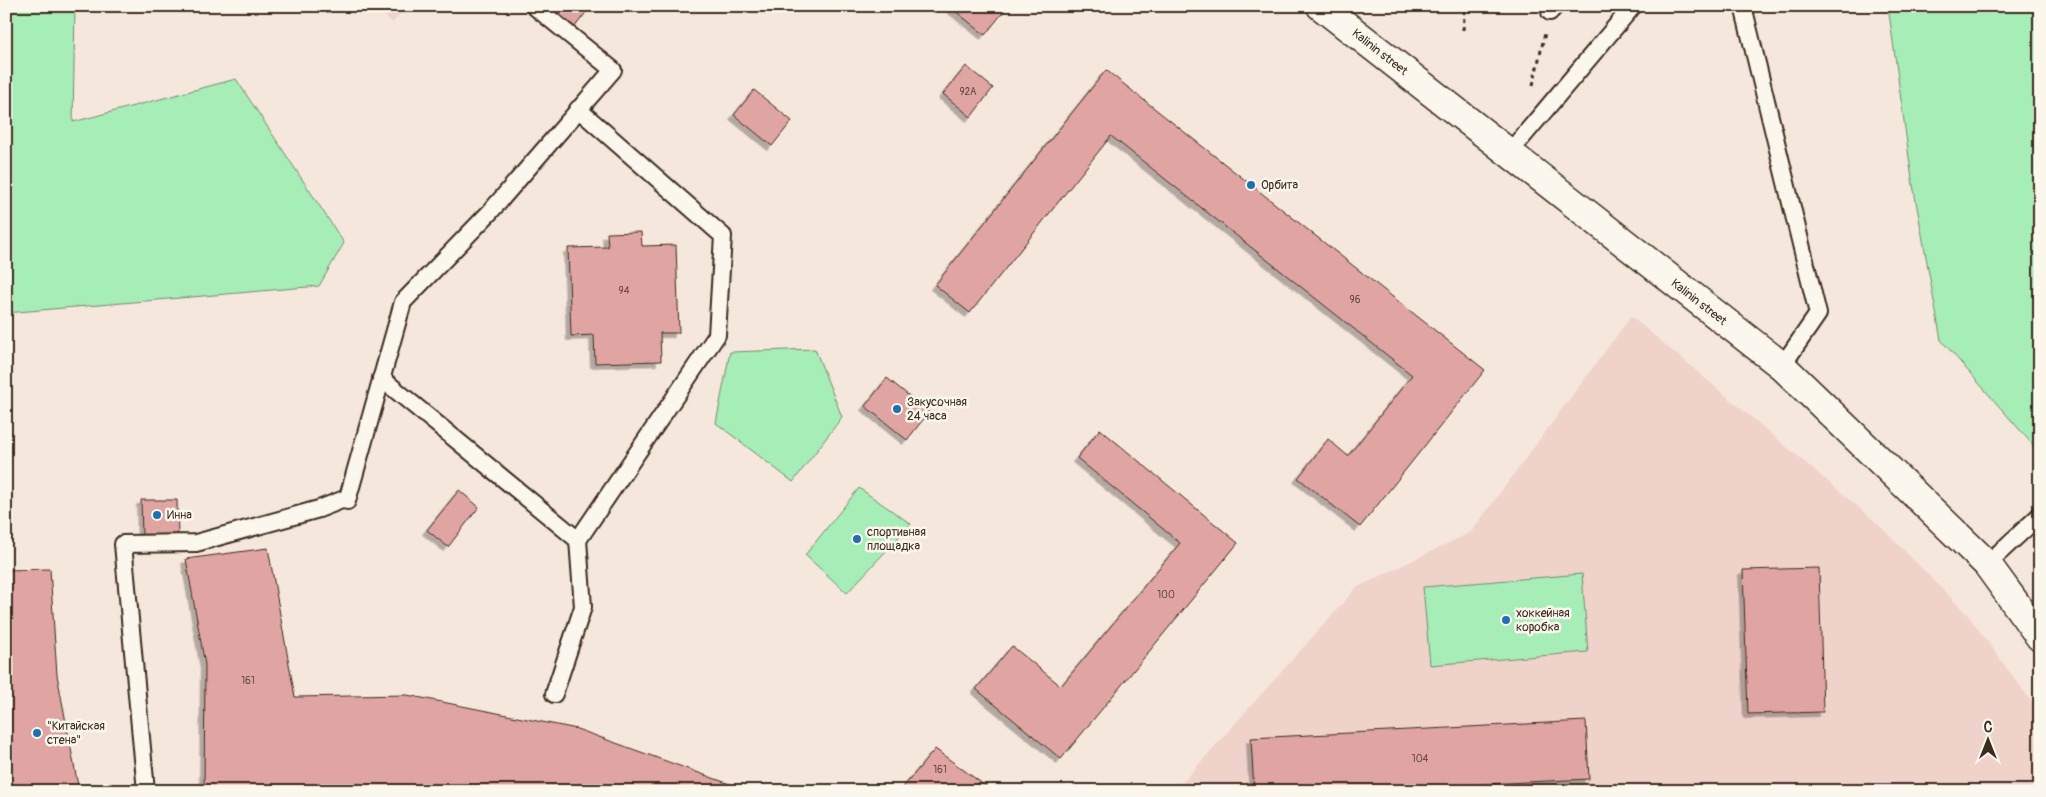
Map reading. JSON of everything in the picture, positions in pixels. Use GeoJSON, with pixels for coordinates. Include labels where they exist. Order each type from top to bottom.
{"type":"FeatureCollection","features":[{"type":"Feature","properties":{"kind":"main road","name":"Kalinin street"},"geometry":{"type":"LineString","coordinates":[[1321,6],[1782,366],[1987,564],[2040,637]]}},
{"type":"Feature","properties":{"kind":"lane"},"geometry":{"type":"LineString","coordinates":[[146,791],[123,544],[196,543],[318,509],[333,504],[340,501],[348,498],[347,501],[349,492],[357,463],[402,302],[490,212],[613,70],[534,6]]}},
{"type":"Feature","properties":{"kind":"lane"},"geometry":{"type":"LineString","coordinates":[[1509,153],[1633,6]]}},
{"type":"Feature","properties":{"kind":"lane"},"geometry":{"type":"LineString","coordinates":[[1743,6],[1818,314],[1782,366]]}},
{"type":"Feature","properties":{"kind":"lane"},"geometry":{"type":"LineString","coordinates":[[554,694],[583,607],[578,540],[717,335],[723,236],[578,109]]}},
{"type":"Feature","properties":{"kind":"lane"},"geometry":{"type":"LineString","coordinates":[[381,378],[578,540]]}},
{"type":"Feature","properties":{"kind":"lane"},"geometry":{"type":"LineString","coordinates":[[1987,564],[2040,515]]}},
{"type":"Feature","properties":{"kind":"path"},"geometry":{"type":"LineString","coordinates":[[1463,30],[1465,6]]}},
{"type":"Feature","properties":{"kind":"path"},"geometry":{"type":"LineString","coordinates":[[1533,85],[1553,9]]}},
{"type":"Feature","properties":{"kind":"shaded area"},"geometry":{"type":"Polygon","coordinates":[[[372,6],[406,6],[393,23],[372,6]]]}},
{"type":"Feature","properties":{"kind":"shaded area"},"geometry":{"type":"Polygon","coordinates":[[[1631,316],[1875,521],[1968,615],[2040,713],[2040,791],[1175,791],[1356,588],[1471,532],[1631,316]]]}},
{"type":"Feature","properties":{"kind":"green space"},"geometry":{"type":"Polygon","coordinates":[[[6,6],[75,6],[73,122],[236,79],[344,243],[319,286],[6,313],[6,6]]]}},
{"type":"Feature","properties":{"kind":"green space"},"geometry":{"type":"Polygon","coordinates":[[[1888,6],[2040,6],[2040,453],[1941,340],[1912,179],[1888,6]]]}},
{"type":"Feature","properties":{"kind":"green space"},"geometry":{"type":"Polygon","coordinates":[[[815,349],[842,417],[793,482],[716,423],[730,352],[815,349]]]}},
{"type":"Feature","properties":{"kind":"green space","name":"спортивная площадка"},"geometry":{"type":"Polygon","coordinates":[[[859,488],[911,524],[847,593],[805,555],[859,488]]]}},
{"type":"Feature","properties":{"kind":"green space","name":"хоккейная коробка"},"geometry":{"type":"Polygon","coordinates":[[[1582,574],[1588,652],[1430,665],[1423,587],[1582,574]]]}},
{"type":"Feature","properties":{"kind":"building"},"geometry":{"type":"Polygon","coordinates":[[[546,6],[591,6],[574,28],[546,6]]]}},
{"type":"Feature","properties":{"kind":"building"},"geometry":{"type":"Polygon","coordinates":[[[949,6],[1008,6],[985,35],[949,6]]]}},
{"type":"Feature","properties":{"kind":"building"},"geometry":{"type":"Polygon","coordinates":[[[966,66],[993,88],[971,117],[943,94],[966,66]]]}},
{"type":"Feature","properties":{"kind":"building"},"geometry":{"type":"Polygon","coordinates":[[[1106,70],[1485,370],[1360,527],[1298,478],[1328,439],[1348,456],[1412,375],[1111,136],[970,313],[935,285],[1106,70]]]}},
{"type":"Feature","properties":{"kind":"building"},"geometry":{"type":"Polygon","coordinates":[[[754,90],[792,121],[772,146],[734,115],[754,90]]]}},
{"type":"Feature","properties":{"kind":"building"},"geometry":{"type":"Polygon","coordinates":[[[641,232],[642,246],[676,245],[679,333],[660,333],[661,361],[595,363],[594,335],[571,336],[568,248],[608,247],[607,233],[641,232]]]}},
{"type":"Feature","properties":{"kind":"building","name":"Закусочная 24 часа"},"geometry":{"type":"Polygon","coordinates":[[[887,378],[929,412],[907,440],[865,406],[887,378]]]}},
{"type":"Feature","properties":{"kind":"building"},"geometry":{"type":"Polygon","coordinates":[[[1100,429],[1238,543],[1061,759],[976,689],[1012,646],[1061,686],[1180,543],[1077,458],[1100,429]]]}},
{"type":"Feature","properties":{"kind":"building"},"geometry":{"type":"Polygon","coordinates":[[[459,490],[479,507],[448,547],[427,530],[459,490]]]}},
{"type":"Feature","properties":{"kind":"building"},"geometry":{"type":"Polygon","coordinates":[[[141,500],[177,500],[178,535],[142,536],[141,500]]]}},
{"type":"Feature","properties":{"kind":"building"},"geometry":{"type":"Polygon","coordinates":[[[268,548],[295,697],[407,695],[577,729],[749,791],[204,791],[205,665],[186,559],[268,548]]]}},
{"type":"Feature","properties":{"kind":"building"},"geometry":{"type":"Polygon","coordinates":[[[1819,568],[1823,712],[1748,714],[1743,570],[1819,568]]]}},
{"type":"Feature","properties":{"kind":"building","name":"\"Китайская стена\""},"geometry":{"type":"Polygon","coordinates":[[[50,569],[57,675],[79,791],[6,791],[6,570],[50,569]]]}},
{"type":"Feature","properties":{"kind":"building"},"geometry":{"type":"Polygon","coordinates":[[[1586,721],[1589,779],[1466,785],[1466,791],[1254,791],[1251,738],[1586,721]]]}},
{"type":"Feature","properties":{"kind":"building"},"geometry":{"type":"Polygon","coordinates":[[[935,749],[991,790],[900,791],[935,749]]]}},
{"type":"Feature","properties":{"kind":"place","name":"Орбита"},"geometry":{"type":"Point","coordinates":[1251,185]}},
{"type":"Feature","properties":{"kind":"place","name":"Закусочная 24 часа"},"geometry":{"type":"Point","coordinates":[897,409]}},
{"type":"Feature","properties":{"kind":"place","name":"Инна"},"geometry":{"type":"Point","coordinates":[157,515]}},
{"type":"Feature","properties":{"kind":"place","name":"спортивная площадка"},"geometry":{"type":"Point","coordinates":[857,539]}},
{"type":"Feature","properties":{"kind":"place","name":"хоккейная коробка"},"geometry":{"type":"Point","coordinates":[1506,620]}},
{"type":"Feature","properties":{"kind":"place","name":"\"Китайская стена\""},"geometry":{"type":"Point","coordinates":[37,733]}}]}
